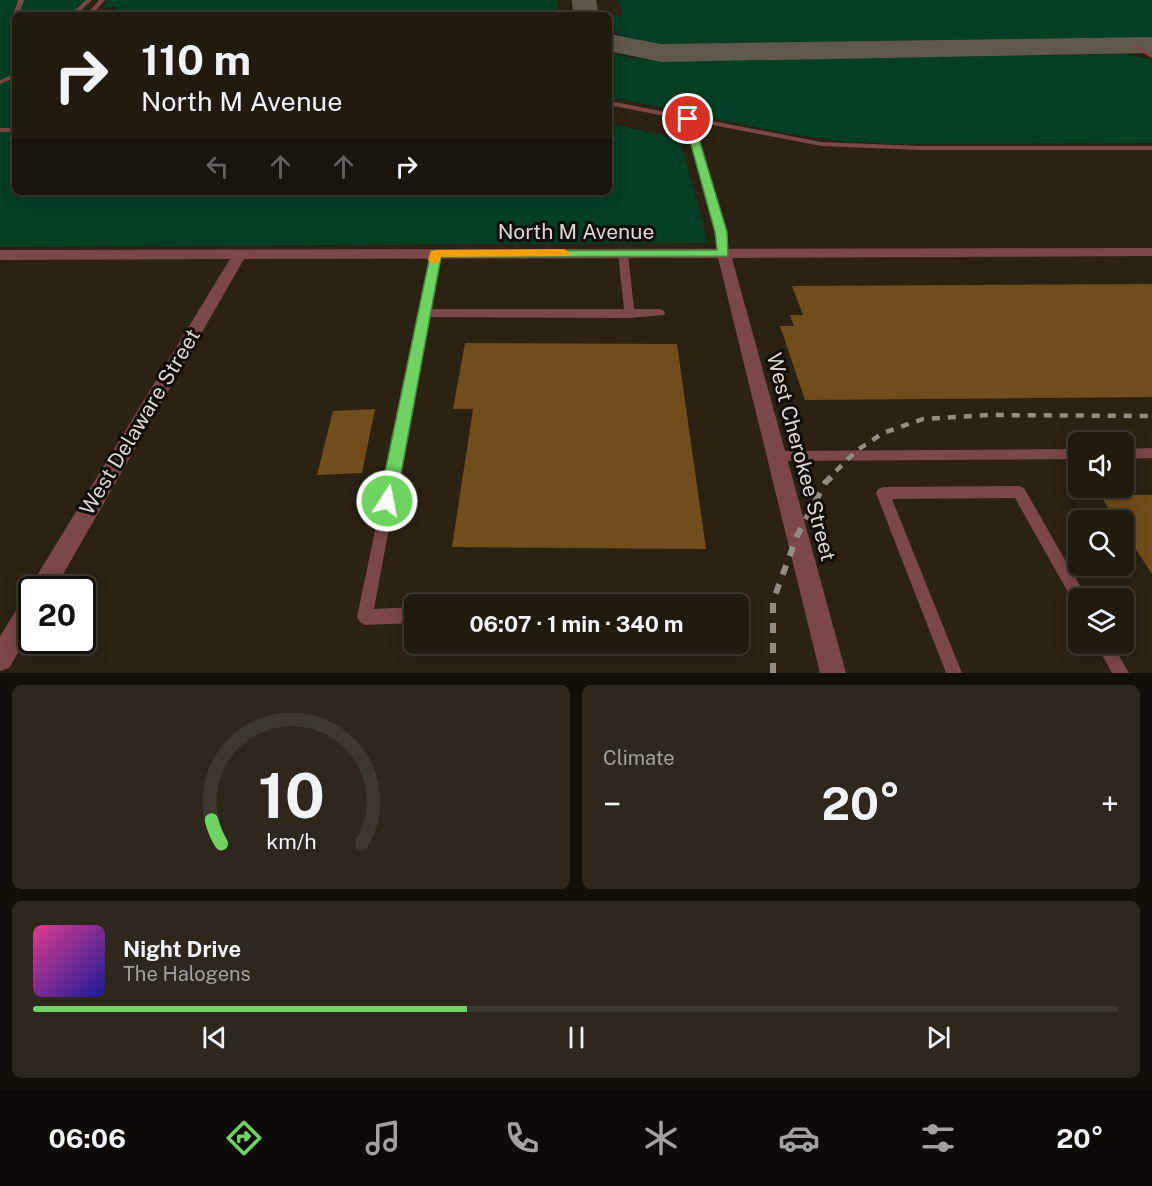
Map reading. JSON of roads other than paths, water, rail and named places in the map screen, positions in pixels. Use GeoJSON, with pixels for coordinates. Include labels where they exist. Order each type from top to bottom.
{"type":"FeatureCollection","features":[{"type":"Feature","properties":{"kind":"street","name":"North M Avenue"},"geometry":{"type":"LineString","coordinates":[[0,255],[1152,252]]}},
{"type":"Feature","properties":{"kind":"street","name":"West Cherokee Street"},"geometry":{"type":"LineString","coordinates":[[724,253],[833,673]]}},
{"type":"Feature","properties":{"kind":"street","name":"West Delaware Street"},"geometry":{"type":"LineString","coordinates":[[49,576],[240,254]]}},
{"type":"Feature","properties":{"kind":"street"},"geometry":{"type":"LineString","coordinates":[[0,659],[18,629]]}},
{"type":"Feature","properties":{"kind":"lane"},"geometry":{"type":"LineString","coordinates":[[76,12],[89,0]]}},
{"type":"Feature","properties":{"kind":"lane"},"geometry":{"type":"LineString","coordinates":[[92,12],[102,0]]}},
{"type":"Feature","properties":{"kind":"lane"},"geometry":{"type":"LineString","coordinates":[[1135,46],[1152,56]]}},
{"type":"Feature","properties":{"kind":"lane"},"geometry":{"type":"LineString","coordinates":[[612,104],[821,144],[864,147],[1152,148]]}},
{"type":"Feature","properties":{"kind":"lane"},"geometry":{"type":"LineString","coordinates":[[688,119],[721,232],[724,253]]}},
{"type":"Feature","properties":{"kind":"lane"},"geometry":{"type":"LineString","coordinates":[[623,253],[629,314]]}},
{"type":"Feature","properties":{"kind":"lane"},"geometry":{"type":"LineString","coordinates":[[404,615],[365,617],[436,254]]}},
{"type":"Feature","properties":{"kind":"lane"},"geometry":{"type":"LineString","coordinates":[[424,313],[660,313]]}},
{"type":"Feature","properties":{"kind":"lane"},"geometry":{"type":"LineString","coordinates":[[1134,454],[1152,453]]}},
{"type":"Feature","properties":{"kind":"lane"},"geometry":{"type":"LineString","coordinates":[[776,456],[1068,454]]}},
{"type":"Feature","properties":{"kind":"lane"},"geometry":{"type":"LineString","coordinates":[[954,673],[883,493],[1019,492],[1073,588]]}},
{"type":"Feature","properties":{"kind":"lane"},"geometry":{"type":"LineString","coordinates":[[1110,654],[1121,673]]}},
{"type":"Feature","properties":{"kind":"railway"},"geometry":{"type":"LineString","coordinates":[[836,471],[856,451],[883,433],[923,419],[989,415],[1152,416]]}},
{"type":"Feature","properties":{"kind":"railway"},"geometry":{"type":"LineString","coordinates":[[773,673],[773,601],[797,536],[825,483],[838,470]]}}]}
